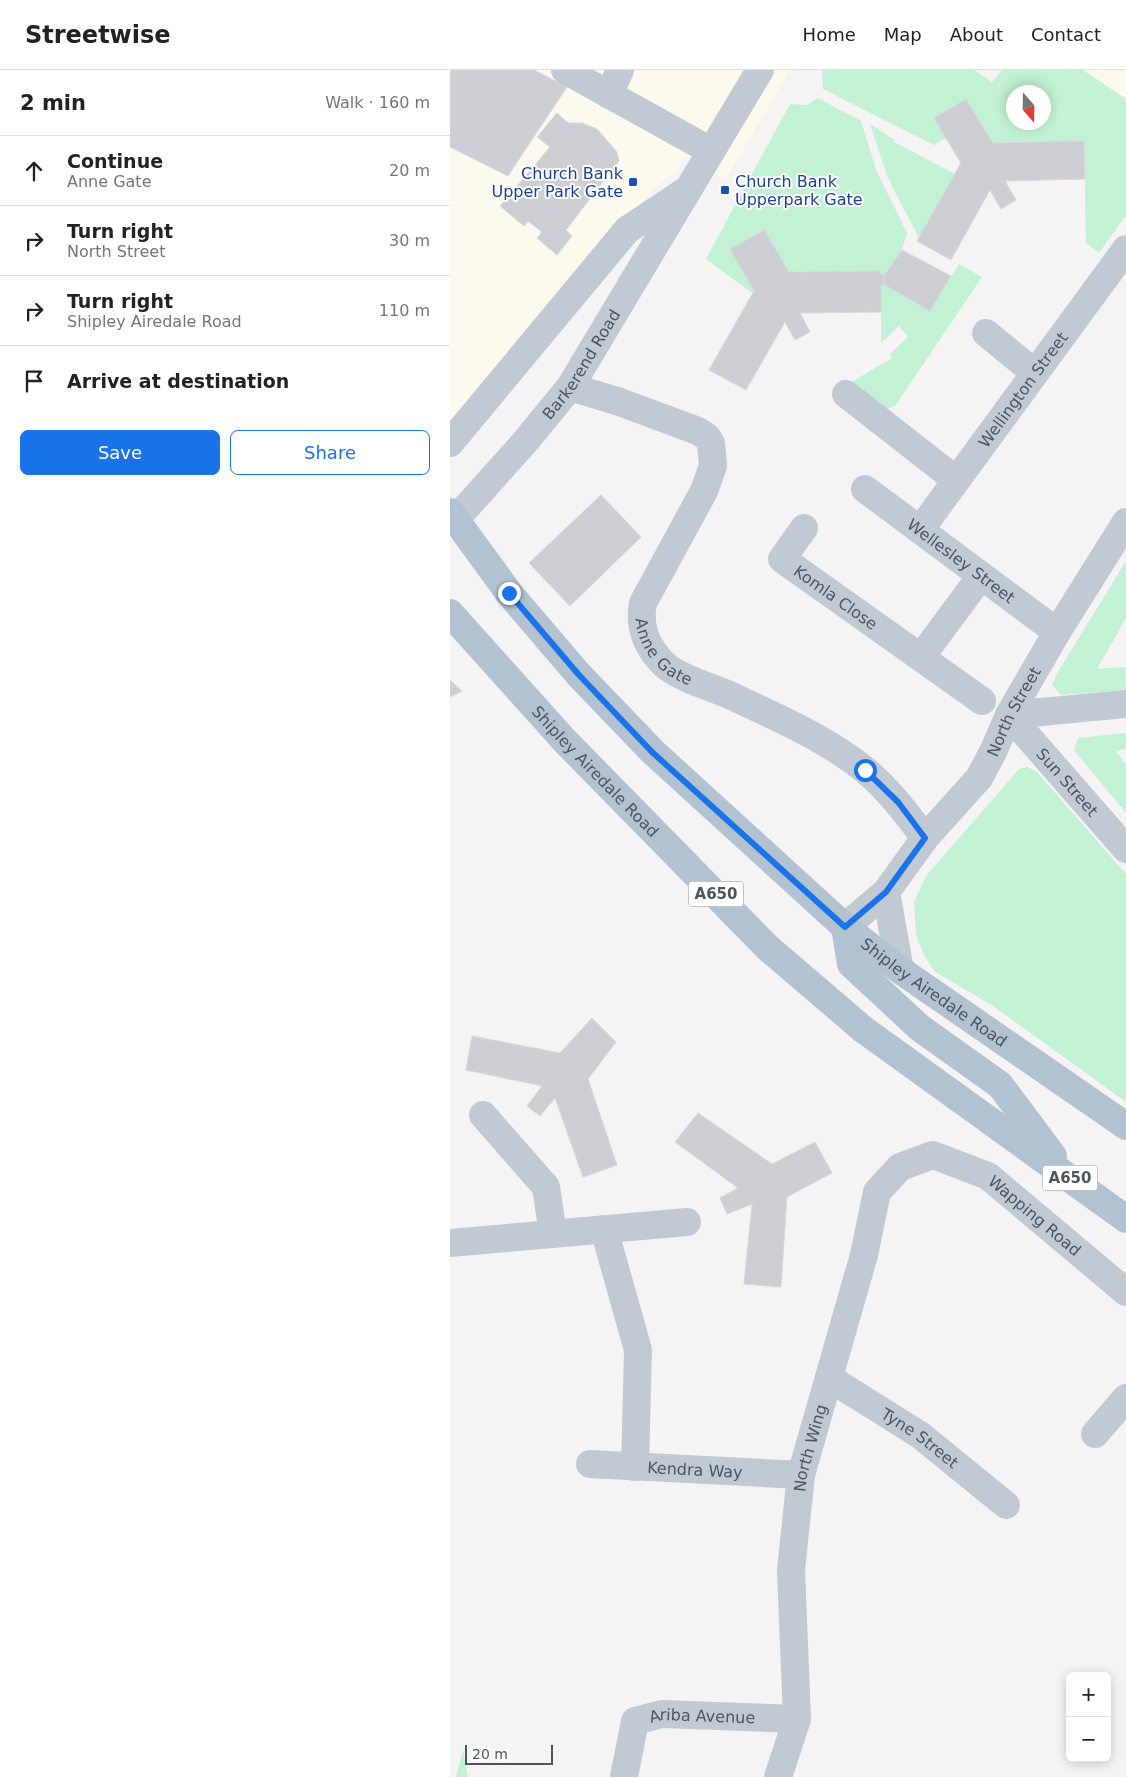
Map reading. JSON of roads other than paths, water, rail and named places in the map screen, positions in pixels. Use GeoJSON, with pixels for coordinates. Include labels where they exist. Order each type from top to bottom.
{"type":"FeatureCollection","features":[{"type":"Feature","properties":{"kind":"main road","name":"Shipley Airedale Road"},"geometry":{"type":"LineString","coordinates":[[452,519],[509,593],[579,675],[652,752],[845,927],[900,970],[1126,1126]]}},
{"type":"Feature","properties":{"kind":"main road","name":"Shipley Airedale Road"},"geometry":{"type":"LineString","coordinates":[[450,613],[564,740],[768,948],[864,1030],[1126,1218]]}},
{"type":"Feature","properties":{"kind":"main road"},"geometry":{"type":"LineString","coordinates":[[845,927],[851,964],[920,1028],[1000,1085],[1068,1176]]}},
{"type":"Feature","properties":{"kind":"street"},"geometry":{"type":"LineString","coordinates":[[566,70],[712,151]]}},
{"type":"Feature","properties":{"kind":"street"},"geometry":{"type":"LineString","coordinates":[[609,95],[620,70]]}},
{"type":"Feature","properties":{"kind":"street","name":"Barkerend Road"},"geometry":{"type":"LineString","coordinates":[[452,519],[524,443],[570,387],[692,187],[760,70]]}},
{"type":"Feature","properties":{"kind":"street","name":"Barkerend Road"},"geometry":{"type":"LineString","coordinates":[[450,443],[627,230],[692,187]]}},
{"type":"Feature","properties":{"kind":"street","name":"Wellington Street"},"geometry":{"type":"LineString","coordinates":[[920,530],[1126,249]]}},
{"type":"Feature","properties":{"kind":"street"},"geometry":{"type":"LineString","coordinates":[[986,333],[1035,373]]}},
{"type":"Feature","properties":{"kind":"street","name":"Anne Gate"},"geometry":{"type":"LineString","coordinates":[[570,387],[617,401],[698,431],[707,437],[711,443],[713,466],[704,492],[643,603],[640,619],[644,635],[660,659],[668,668],[716,688],[805,730],[865,770],[898,802],[925,838]]}},
{"type":"Feature","properties":{"kind":"street"},"geometry":{"type":"LineString","coordinates":[[846,394],[956,480]]}},
{"type":"Feature","properties":{"kind":"street","name":"Wellesley Street"},"geometry":{"type":"LineString","coordinates":[[865,490],[1057,632]]}},
{"type":"Feature","properties":{"kind":"street","name":"North Street"},"geometry":{"type":"LineString","coordinates":[[845,927],[886,892],[925,838],[979,778],[1009,715],[1057,632],[1126,522]]}},
{"type":"Feature","properties":{"kind":"street","name":"Komla Close"},"geometry":{"type":"LineString","coordinates":[[804,528],[782,559],[982,701]]}},
{"type":"Feature","properties":{"kind":"street"},"geometry":{"type":"LineString","coordinates":[[921,658],[981,576]]}},
{"type":"Feature","properties":{"kind":"street"},"geometry":{"type":"LineString","coordinates":[[1009,715],[1126,704]]}},
{"type":"Feature","properties":{"kind":"street","name":"Sun Street"},"geometry":{"type":"LineString","coordinates":[[1009,715],[1126,850]]}},
{"type":"Feature","properties":{"kind":"street"},"geometry":{"type":"LineString","coordinates":[[886,892],[900,970]]}},
{"type":"Feature","properties":{"kind":"street"},"geometry":{"type":"LineString","coordinates":[[483,1115],[546,1188],[554,1234]]}},
{"type":"Feature","properties":{"kind":"street","name":"Wapping Road"},"geometry":{"type":"LineString","coordinates":[[933,1155],[988,1176],[1126,1292]]}},
{"type":"Feature","properties":{"kind":"street","name":"North Wing"},"geometry":{"type":"LineString","coordinates":[[778,1777],[798,1719],[791,1570],[801,1475],[864,1255],[877,1192],[900,1167],[933,1155]]}},
{"type":"Feature","properties":{"kind":"street"},"geometry":{"type":"LineString","coordinates":[[450,1243],[687,1222]]}},
{"type":"Feature","properties":{"kind":"street"},"geometry":{"type":"LineString","coordinates":[[604,1229],[638,1350],[635,1467]]}},
{"type":"Feature","properties":{"kind":"street","name":"Tyne Street"},"geometry":{"type":"LineString","coordinates":[[829,1378],[920,1435],[1006,1505]]}},
{"type":"Feature","properties":{"kind":"street"},"geometry":{"type":"LineString","coordinates":[[1095,1434],[1126,1398]]}},
{"type":"Feature","properties":{"kind":"street","name":"Kendra Way"},"geometry":{"type":"LineString","coordinates":[[590,1464],[801,1475]]}},
{"type":"Feature","properties":{"kind":"street","name":"Ariba Avenue"},"geometry":{"type":"LineString","coordinates":[[624,1777],[634,1721],[662,1714],[798,1719]]}},
{"type":"Feature","properties":{"kind":"place","name":"Church Bank Upper Park Gate"},"geometry":{"type":"Point","coordinates":[633,182]}},
{"type":"Feature","properties":{"kind":"place","name":"Church Bank Upperpark Gate"},"geometry":{"type":"Point","coordinates":[725,190]}}]}
